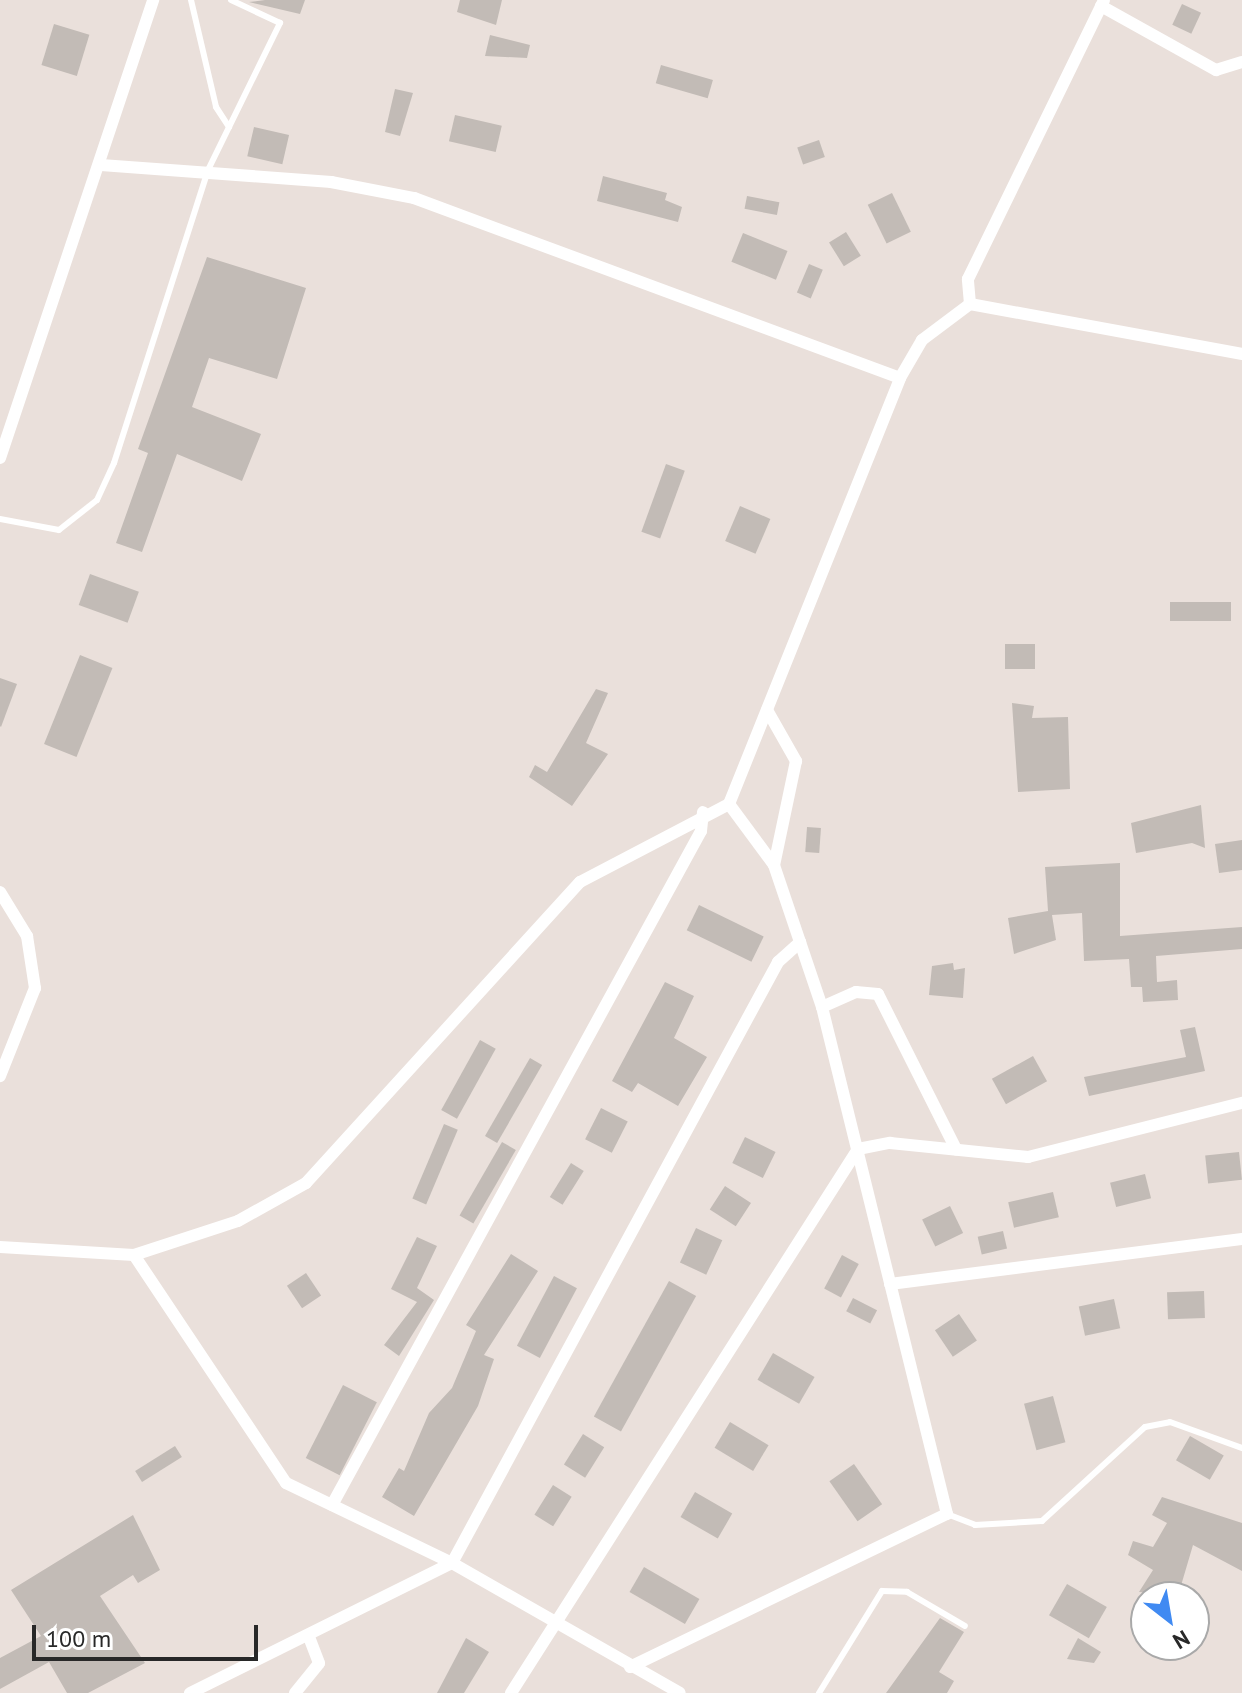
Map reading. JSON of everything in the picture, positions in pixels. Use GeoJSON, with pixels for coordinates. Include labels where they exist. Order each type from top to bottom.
{"type":"FeatureCollection","features":[{"type":"Feature","properties":{"kind":"street"},"geometry":{"type":"LineString","coordinates":[[0,458],[101,165],[153,0]]}},
{"type":"Feature","properties":{"kind":"street"},"geometry":{"type":"LineString","coordinates":[[970,304],[968,279],[1102,3],[1216,70],[1242,62]]}},
{"type":"Feature","properties":{"kind":"street"},"geometry":{"type":"LineString","coordinates":[[101,165],[208,170],[414,198],[900,378]]}},
{"type":"Feature","properties":{"kind":"street"},"geometry":{"type":"LineString","coordinates":[[729,804],[900,378],[922,340],[970,304],[1242,354]]}},
{"type":"Feature","properties":{"kind":"street"},"geometry":{"type":"LineString","coordinates":[[767,710],[796,761],[774,865]]}},
{"type":"Feature","properties":{"kind":"street"},"geometry":{"type":"LineString","coordinates":[[0,1247],[134,1255],[238,1221],[306,1183],[580,882],[703,812],[729,804]]}},
{"type":"Feature","properties":{"kind":"street"},"geometry":{"type":"LineString","coordinates":[[630,1667],[947,1514],[822,1007],[774,865],[729,804]]}},
{"type":"Feature","properties":{"kind":"street"},"geometry":{"type":"LineString","coordinates":[[332,1505],[694,843],[703,812]]}},
{"type":"Feature","properties":{"kind":"street"},"geometry":{"type":"LineString","coordinates":[[0,892],[27,936],[35,988],[0,1076]]}},
{"type":"Feature","properties":{"kind":"street"},"geometry":{"type":"LineString","coordinates":[[190,1693],[452,1563],[778,962],[800,942]]}},
{"type":"Feature","properties":{"kind":"street"},"geometry":{"type":"LineString","coordinates":[[822,1007],[856,992],[878,994],[956,1149]]}},
{"type":"Feature","properties":{"kind":"street"},"geometry":{"type":"LineString","coordinates":[[511,1693],[557,1626],[858,1149],[890,1143],[1028,1157],[1242,1103]]}},
{"type":"Feature","properties":{"kind":"street"},"geometry":{"type":"LineString","coordinates":[[890,1284],[1242,1239]]}},
{"type":"Feature","properties":{"kind":"street"},"geometry":{"type":"LineString","coordinates":[[134,1255],[286,1483],[452,1563],[557,1626],[680,1693]]}},
{"type":"Feature","properties":{"kind":"street"},"geometry":{"type":"LineString","coordinates":[[295,1693],[319,1663],[308,1635]]}},
{"type":"Feature","properties":{"kind":"lane"},"geometry":{"type":"LineString","coordinates":[[191,0],[216,107],[229,127]]}},
{"type":"Feature","properties":{"kind":"lane"},"geometry":{"type":"LineString","coordinates":[[0,519],[59,530],[97,500],[208,170],[280,23],[231,0]]}},
{"type":"Feature","properties":{"kind":"lane"},"geometry":{"type":"LineString","coordinates":[[947,1514],[975,1525],[1042,1521],[1145,1427],[1170,1422],[1242,1448]]}},
{"type":"Feature","properties":{"kind":"lane"},"geometry":{"type":"LineString","coordinates":[[819,1693],[882,1591],[907,1592],[965,1626]]}},
{"type":"Feature","properties":{"kind":"building"},"geometry":{"type":"Polygon","coordinates":[[[305,0],[300,14],[249,2],[305,0]]]}},
{"type":"Feature","properties":{"kind":"building"},"geometry":{"type":"Polygon","coordinates":[[[460,0],[502,0],[496,25],[457,12],[460,0]]]}},
{"type":"Feature","properties":{"kind":"building"},"geometry":{"type":"Polygon","coordinates":[[[1182,4],[1201,13],[1191,34],[1172,25],[1182,4]]]}},
{"type":"Feature","properties":{"kind":"building"},"geometry":{"type":"Polygon","coordinates":[[[54,24],[89,35],[77,76],[41,65],[54,24]]]}},
{"type":"Feature","properties":{"kind":"building"},"geometry":{"type":"Polygon","coordinates":[[[490,35],[530,45],[527,58],[485,56],[490,35]]]}},
{"type":"Feature","properties":{"kind":"building"},"geometry":{"type":"Polygon","coordinates":[[[661,65],[713,80],[708,98],[656,83],[661,65]]]}},
{"type":"Feature","properties":{"kind":"building"},"geometry":{"type":"Polygon","coordinates":[[[395,89],[413,93],[400,136],[385,132],[395,89]]]}},
{"type":"Feature","properties":{"kind":"building"},"geometry":{"type":"Polygon","coordinates":[[[455,115],[502,126],[496,152],[449,141],[455,115]]]}},
{"type":"Feature","properties":{"kind":"building"},"geometry":{"type":"Polygon","coordinates":[[[254,127],[289,135],[282,164],[247,156],[254,127]]]}},
{"type":"Feature","properties":{"kind":"building"},"geometry":{"type":"Polygon","coordinates":[[[819,140],[825,157],[803,165],[797,147],[819,140]]]}},
{"type":"Feature","properties":{"kind":"building"},"geometry":{"type":"Polygon","coordinates":[[[603,176],[667,193],[665,200],[682,207],[678,222],[597,201],[603,176]]]}},
{"type":"Feature","properties":{"kind":"building"},"geometry":{"type":"Polygon","coordinates":[[[892,193],[911,232],[887,243],[868,205],[892,193]]]}},
{"type":"Feature","properties":{"kind":"building"},"geometry":{"type":"Polygon","coordinates":[[[747,196],[779,202],[777,215],[745,209],[747,196]]]}},
{"type":"Feature","properties":{"kind":"building"},"geometry":{"type":"Polygon","coordinates":[[[846,232],[861,256],[844,266],[829,243],[846,232]]]}},
{"type":"Feature","properties":{"kind":"building"},"geometry":{"type":"Polygon","coordinates":[[[743,233],[788,251],[776,280],[731,262],[743,233]]]}},
{"type":"Feature","properties":{"kind":"building"},"geometry":{"type":"Polygon","coordinates":[[[207,257],[306,288],[277,379],[209,358],[192,407],[261,434],[242,481],[177,454],[142,552],[116,543],[148,453],[138,449],[207,257]]]}},
{"type":"Feature","properties":{"kind":"building"},"geometry":{"type":"Polygon","coordinates":[[[809,264],[823,270],[811,298],[797,293],[809,264]]]}},
{"type":"Feature","properties":{"kind":"building"},"geometry":{"type":"Polygon","coordinates":[[[666,464],[685,471],[660,538],[641,532],[666,464]]]}},
{"type":"Feature","properties":{"kind":"building"},"geometry":{"type":"Polygon","coordinates":[[[740,506],[770,519],[756,554],[725,541],[740,506]]]}},
{"type":"Feature","properties":{"kind":"building"},"geometry":{"type":"Polygon","coordinates":[[[90,574],[139,592],[128,623],[79,605],[90,574]]]}},
{"type":"Feature","properties":{"kind":"building"},"geometry":{"type":"Polygon","coordinates":[[[1170,602],[1231,602],[1231,621],[1170,621],[1170,602]]]}},
{"type":"Feature","properties":{"kind":"building"},"geometry":{"type":"Polygon","coordinates":[[[1005,644],[1035,644],[1035,669],[1005,669],[1005,644]]]}},
{"type":"Feature","properties":{"kind":"building"},"geometry":{"type":"Polygon","coordinates":[[[80,655],[112,668],[76,757],[44,744],[80,655]]]}},
{"type":"Feature","properties":{"kind":"building"},"geometry":{"type":"Polygon","coordinates":[[[0,678],[17,684],[1,727],[0,726],[0,678]]]}},
{"type":"Feature","properties":{"kind":"building"},"geometry":{"type":"Polygon","coordinates":[[[596,689],[608,693],[586,743],[608,754],[572,806],[529,777],[535,765],[547,772],[596,689]]]}},
{"type":"Feature","properties":{"kind":"building"},"geometry":{"type":"Polygon","coordinates":[[[1012,703],[1034,706],[1032,718],[1068,717],[1070,789],[1018,792],[1012,703]]]}},
{"type":"Feature","properties":{"kind":"building"},"geometry":{"type":"Polygon","coordinates":[[[1201,805],[1205,848],[1192,843],[1136,853],[1131,823],[1201,805]]]}},
{"type":"Feature","properties":{"kind":"building"},"geometry":{"type":"Polygon","coordinates":[[[807,827],[821,828],[819,853],[805,852],[807,827]]]}},
{"type":"Feature","properties":{"kind":"building"},"geometry":{"type":"Polygon","coordinates":[[[1242,840],[1242,870],[1219,873],[1215,844],[1242,840]]]}},
{"type":"Feature","properties":{"kind":"building"},"geometry":{"type":"Polygon","coordinates":[[[1120,863],[1120,936],[1242,927],[1242,949],[1156,956],[1157,982],[1177,980],[1178,1000],[1143,1002],[1142,987],[1131,987],[1129,959],[1084,961],[1082,913],[1052,915],[1056,940],[1014,954],[1008,918],[1048,911],[1045,867],[1120,863]]]}},
{"type":"Feature","properties":{"kind":"building"},"geometry":{"type":"Polygon","coordinates":[[[699,905],[764,937],[751,962],[687,930],[699,905]]]}},
{"type":"Feature","properties":{"kind":"building"},"geometry":{"type":"Polygon","coordinates":[[[953,963],[954,970],[965,968],[963,998],[929,995],[932,966],[953,963]]]}},
{"type":"Feature","properties":{"kind":"building"},"geometry":{"type":"Polygon","coordinates":[[[665,982],[694,996],[674,1038],[707,1057],[678,1106],[638,1083],[632,1092],[612,1081],[665,982]]]}},
{"type":"Feature","properties":{"kind":"building"},"geometry":{"type":"Polygon","coordinates":[[[1195,1027],[1205,1071],[1089,1096],[1084,1077],[1186,1057],[1180,1030],[1195,1027]]]}},
{"type":"Feature","properties":{"kind":"building"},"geometry":{"type":"Polygon","coordinates":[[[480,1040],[496,1049],[457,1119],[441,1110],[480,1040]]]}},
{"type":"Feature","properties":{"kind":"building"},"geometry":{"type":"Polygon","coordinates":[[[1033,1056],[1047,1081],[1006,1104],[992,1079],[1033,1056]]]}},
{"type":"Feature","properties":{"kind":"building"},"geometry":{"type":"Polygon","coordinates":[[[530,1058],[542,1065],[497,1143],[485,1136],[530,1058]]]}},
{"type":"Feature","properties":{"kind":"building"},"geometry":{"type":"Polygon","coordinates":[[[601,1108],[628,1122],[612,1153],[585,1139],[601,1108]]]}},
{"type":"Feature","properties":{"kind":"building"},"geometry":{"type":"Polygon","coordinates":[[[444,1124],[458,1130],[426,1204],[412,1199],[444,1124]]]}},
{"type":"Feature","properties":{"kind":"building"},"geometry":{"type":"Polygon","coordinates":[[[745,1137],[776,1152],[763,1178],[732,1163],[745,1137]]]}},
{"type":"Feature","properties":{"kind":"building"},"geometry":{"type":"Polygon","coordinates":[[[502,1142],[516,1150],[473,1224],[460,1216],[502,1142]]]}},
{"type":"Feature","properties":{"kind":"building"},"geometry":{"type":"Polygon","coordinates":[[[1239,1152],[1242,1180],[1208,1183],[1205,1156],[1239,1152]]]}},
{"type":"Feature","properties":{"kind":"building"},"geometry":{"type":"Polygon","coordinates":[[[571,1163],[584,1171],[563,1205],[550,1197],[571,1163]]]}},
{"type":"Feature","properties":{"kind":"building"},"geometry":{"type":"Polygon","coordinates":[[[1145,1174],[1151,1198],[1116,1207],[1110,1183],[1145,1174]]]}},
{"type":"Feature","properties":{"kind":"building"},"geometry":{"type":"Polygon","coordinates":[[[725,1186],[751,1203],[736,1226],[710,1209],[725,1186]]]}},
{"type":"Feature","properties":{"kind":"building"},"geometry":{"type":"Polygon","coordinates":[[[1053,1192],[1059,1217],[1014,1228],[1008,1202],[1053,1192]]]}},
{"type":"Feature","properties":{"kind":"building"},"geometry":{"type":"Polygon","coordinates":[[[950,1206],[963,1233],[935,1247],[922,1220],[950,1206]]]}},
{"type":"Feature","properties":{"kind":"building"},"geometry":{"type":"Polygon","coordinates":[[[696,1228],[722,1240],[706,1275],[680,1262],[696,1228]]]}},
{"type":"Feature","properties":{"kind":"building"},"geometry":{"type":"Polygon","coordinates":[[[1003,1231],[1007,1249],[982,1254],[978,1237],[1003,1231]]]}},
{"type":"Feature","properties":{"kind":"building"},"geometry":{"type":"Polygon","coordinates":[[[417,1237],[437,1246],[417,1288],[434,1300],[399,1356],[384,1345],[417,1302],[391,1289],[417,1237]]]}},
{"type":"Feature","properties":{"kind":"building"},"geometry":{"type":"Polygon","coordinates":[[[511,1254],[538,1271],[484,1355],[494,1359],[478,1406],[414,1516],[382,1497],[399,1468],[404,1471],[429,1413],[452,1388],[476,1331],[466,1325],[511,1254]]]}},
{"type":"Feature","properties":{"kind":"building"},"geometry":{"type":"Polygon","coordinates":[[[842,1255],[859,1264],[841,1297],[824,1289],[842,1255]]]}},
{"type":"Feature","properties":{"kind":"building"},"geometry":{"type":"Polygon","coordinates":[[[306,1273],[321,1295],[302,1308],[287,1286],[306,1273]]]}},
{"type":"Feature","properties":{"kind":"building"},"geometry":{"type":"Polygon","coordinates":[[[554,1276],[577,1288],[540,1358],[517,1346],[554,1276]]]}},
{"type":"Feature","properties":{"kind":"building"},"geometry":{"type":"Polygon","coordinates":[[[669,1281],[696,1296],[621,1432],[594,1417],[669,1281]]]}},
{"type":"Feature","properties":{"kind":"building"},"geometry":{"type":"Polygon","coordinates":[[[1204,1291],[1205,1318],[1168,1319],[1167,1292],[1204,1291]]]}},
{"type":"Feature","properties":{"kind":"building"},"geometry":{"type":"Polygon","coordinates":[[[853,1298],[877,1310],[870,1324],[846,1311],[853,1298]]]}},
{"type":"Feature","properties":{"kind":"building"},"geometry":{"type":"Polygon","coordinates":[[[1114,1299],[1120,1328],[1085,1336],[1079,1306],[1114,1299]]]}},
{"type":"Feature","properties":{"kind":"building"},"geometry":{"type":"Polygon","coordinates":[[[959,1314],[977,1341],[953,1357],[935,1330],[959,1314]]]}},
{"type":"Feature","properties":{"kind":"building"},"geometry":{"type":"Polygon","coordinates":[[[773,1353],[815,1377],[799,1404],[758,1380],[773,1353]]]}},
{"type":"Feature","properties":{"kind":"building"},"geometry":{"type":"Polygon","coordinates":[[[343,1385],[377,1402],[340,1475],[306,1458],[343,1385]]]}},
{"type":"Feature","properties":{"kind":"building"},"geometry":{"type":"Polygon","coordinates":[[[1053,1396],[1065,1442],[1036,1450],[1024,1404],[1053,1396]]]}},
{"type":"Feature","properties":{"kind":"building"},"geometry":{"type":"Polygon","coordinates":[[[730,1422],[769,1445],[753,1471],[715,1448],[730,1422]]]}},
{"type":"Feature","properties":{"kind":"building"},"geometry":{"type":"Polygon","coordinates":[[[583,1434],[604,1447],[585,1478],[564,1465],[583,1434]]]}},
{"type":"Feature","properties":{"kind":"building"},"geometry":{"type":"Polygon","coordinates":[[[1190,1436],[1224,1456],[1210,1480],[1176,1460],[1190,1436]]]}},
{"type":"Feature","properties":{"kind":"building"},"geometry":{"type":"Polygon","coordinates":[[[175,1446],[182,1457],[142,1482],[135,1471],[175,1446]]]}},
{"type":"Feature","properties":{"kind":"building"},"geometry":{"type":"Polygon","coordinates":[[[854,1464],[882,1504],[858,1521],[829,1481],[854,1464]]]}},
{"type":"Feature","properties":{"kind":"building"},"geometry":{"type":"Polygon","coordinates":[[[553,1485],[572,1497],[553,1526],[534,1515],[553,1485]]]}},
{"type":"Feature","properties":{"kind":"building"},"geometry":{"type":"Polygon","coordinates":[[[695,1492],[732,1514],[718,1539],[680,1517],[695,1492]]]}},
{"type":"Feature","properties":{"kind":"building"},"geometry":{"type":"Polygon","coordinates":[[[1162,1497],[1242,1523],[1242,1571],[1193,1545],[1182,1581],[1146,1581],[1153,1570],[1128,1555],[1133,1541],[1153,1547],[1167,1523],[1152,1515],[1162,1497]]]}},
{"type":"Feature","properties":{"kind":"building"},"geometry":{"type":"Polygon","coordinates":[[[133,1515],[160,1570],[138,1583],[133,1575],[100,1596],[145,1663],[88,1693],[67,1693],[49,1662],[0,1689],[0,1658],[41,1636],[11,1590],[133,1515]]]}},
{"type":"Feature","properties":{"kind":"building"},"geometry":{"type":"Polygon","coordinates":[[[644,1567],[699,1599],[685,1624],[630,1592],[644,1567]]]}},
{"type":"Feature","properties":{"kind":"building"},"geometry":{"type":"Polygon","coordinates":[[[1067,1584],[1107,1607],[1089,1638],[1049,1615],[1067,1584]]]}},
{"type":"Feature","properties":{"kind":"building"},"geometry":{"type":"Polygon","coordinates":[[[940,1618],[964,1632],[939,1672],[954,1681],[947,1693],[886,1693],[940,1618]]]}},
{"type":"Feature","properties":{"kind":"building"},"geometry":{"type":"Polygon","coordinates":[[[466,1638],[489,1652],[464,1693],[437,1693],[466,1638]]]}},
{"type":"Feature","properties":{"kind":"building"},"geometry":{"type":"Polygon","coordinates":[[[1078,1638],[1101,1652],[1094,1663],[1067,1659],[1078,1638]]]}}]}
